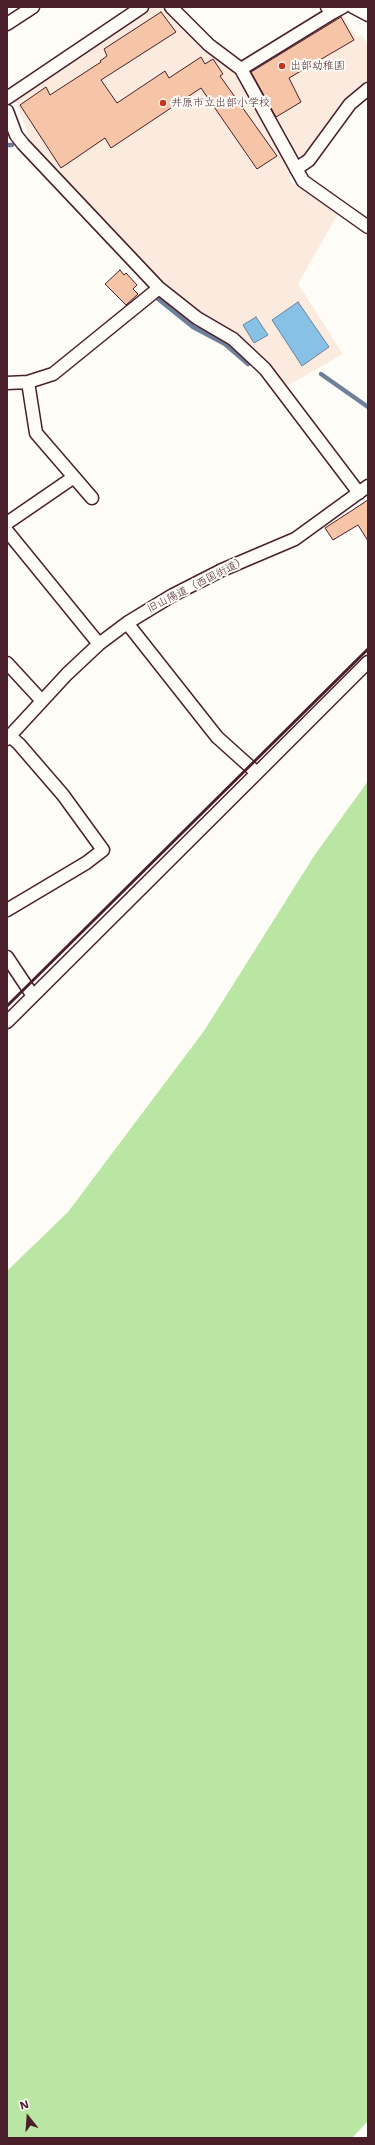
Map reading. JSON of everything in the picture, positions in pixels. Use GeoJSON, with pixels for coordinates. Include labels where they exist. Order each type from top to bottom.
{"type":"FeatureCollection","features":[{"type":"Feature","properties":{"kind":"street"},"geometry":{"type":"LineString","coordinates":[[7,24],[33,7]]}},
{"type":"Feature","properties":{"kind":"street"},"geometry":{"type":"LineString","coordinates":[[7,98],[142,7]]}},
{"type":"Feature","properties":{"kind":"street"},"geometry":{"type":"LineString","coordinates":[[171,7],[209,45],[241,68],[303,181],[368,227]]}},
{"type":"Feature","properties":{"kind":"street"},"geometry":{"type":"LineString","coordinates":[[241,68],[330,10],[343,7]]}},
{"type":"Feature","properties":{"kind":"street"},"geometry":{"type":"LineString","coordinates":[[353,7],[368,15]]}},
{"type":"Feature","properties":{"kind":"street"},"geometry":{"type":"LineString","coordinates":[[296,169],[310,160],[350,104],[368,89]]}},
{"type":"Feature","properties":{"kind":"street"},"geometry":{"type":"LineString","coordinates":[[7,111],[16,134],[23,144],[159,288],[197,318],[232,339],[251,354],[363,489]]}},
{"type":"Feature","properties":{"kind":"street"},"geometry":{"type":"LineString","coordinates":[[7,383],[28,382],[53,374],[159,288]]}},
{"type":"Feature","properties":{"kind":"street"},"geometry":{"type":"LineString","coordinates":[[28,382],[36,433],[92,498]]}},
{"type":"Feature","properties":{"kind":"street"},"geometry":{"type":"LineString","coordinates":[[7,523],[74,476]]}},
{"type":"Feature","properties":{"kind":"street","name":"旧山陽道（西国街道）"},"geometry":{"type":"LineString","coordinates":[[8,738],[67,674],[99,644],[128,623],[147,610],[194,584],[294,539],[363,489]]}},
{"type":"Feature","properties":{"kind":"street"},"geometry":{"type":"LineString","coordinates":[[7,531],[99,644]]}},
{"type":"Feature","properties":{"kind":"street"},"geometry":{"type":"LineString","coordinates":[[128,623],[217,737],[256,774]]}},
{"type":"Feature","properties":{"kind":"street"},"geometry":{"type":"LineString","coordinates":[[7,1022],[368,662]]}},
{"type":"Feature","properties":{"kind":"street"},"geometry":{"type":"LineString","coordinates":[[7,663],[42,701]]}},
{"type":"Feature","properties":{"kind":"street"},"geometry":{"type":"LineString","coordinates":[[7,910],[86,863],[103,850],[63,794],[19,744],[8,738]]}},
{"type":"Feature","properties":{"kind":"street"},"geometry":{"type":"LineString","coordinates":[[7,956],[33,996]]}},
{"type":"Feature","properties":{"kind":"shaded area"},"geometry":{"type":"Polygon","coordinates":[[[151,7],[166,7],[239,70],[290,165],[290,181],[339,212],[298,284],[343,354],[287,386],[252,347],[228,328],[195,308],[161,282],[32,143],[14,99],[151,7]]]}},
{"type":"Feature","properties":{"kind":"shaded area"},"geometry":{"type":"Polygon","coordinates":[[[343,15],[357,38],[362,35],[368,45],[368,82],[354,92],[339,108],[307,155],[301,156],[292,152],[250,71],[343,15]]]}},
{"type":"Feature","properties":{"kind":"green space"},"geometry":{"type":"Polygon","coordinates":[[[368,781],[368,2121],[352,2138],[7,2138],[7,1271],[68,1212],[204,1031],[314,856],[368,781]]]}},
{"type":"Feature","properties":{"kind":"water"},"geometry":{"type":"Polygon","coordinates":[[[298,302],[329,347],[302,366],[272,320],[298,302]]]}},
{"type":"Feature","properties":{"kind":"water"},"geometry":{"type":"Polygon","coordinates":[[[256,317],[268,335],[254,343],[243,325],[256,317]]]}},
{"type":"Feature","properties":{"kind":"building"},"geometry":{"type":"Polygon","coordinates":[[[161,12],[176,32],[101,80],[117,103],[165,71],[169,78],[201,57],[205,64],[213,59],[223,74],[220,76],[277,156],[257,169],[201,88],[111,148],[105,138],[61,168],[20,105],[46,87],[50,95],[101,62],[100,61],[107,56],[104,49],[161,12]]]}},
{"type":"Feature","properties":{"kind":"building"},"geometry":{"type":"Polygon","coordinates":[[[341,17],[354,40],[289,78],[301,102],[276,117],[251,72],[341,17]]]}},
{"type":"Feature","properties":{"kind":"building"},"geometry":{"type":"Polygon","coordinates":[[[120,270],[124,275],[126,273],[137,285],[133,289],[138,294],[126,305],[105,284],[120,270]]]}},
{"type":"Feature","properties":{"kind":"building"},"geometry":{"type":"Polygon","coordinates":[[[368,500],[368,541],[358,525],[333,540],[325,528],[368,500]]]}},
{"type":"Feature","properties":{"kind":"waterway"},"geometry":{"type":"LineString","coordinates":[[7,145],[12,145]]}},
{"type":"Feature","properties":{"kind":"waterway"},"geometry":{"type":"LineString","coordinates":[[157,298],[193,327],[225,344],[248,364]]}},
{"type":"Feature","properties":{"kind":"waterway"},"geometry":{"type":"LineString","coordinates":[[321,374],[368,407]]}},
{"type":"Feature","properties":{"kind":"railway"},"geometry":{"type":"LineString","coordinates":[[7,1006],[368,649]]}},
{"type":"Feature","properties":{"kind":"place","name":"出部幼稚園"},"geometry":{"type":"Point","coordinates":[282,66]}},
{"type":"Feature","properties":{"kind":"place","name":"井原市立出部小学校"},"geometry":{"type":"Point","coordinates":[163,103]}}]}
